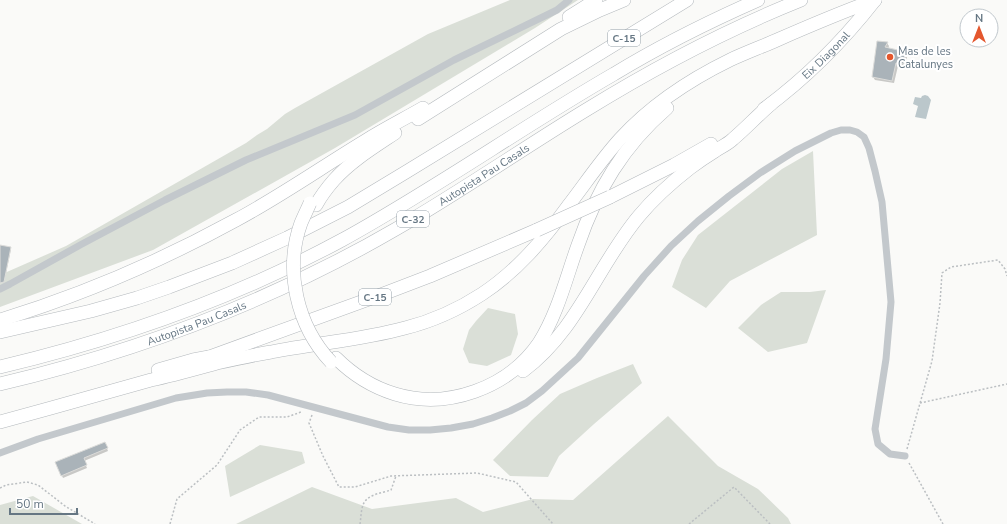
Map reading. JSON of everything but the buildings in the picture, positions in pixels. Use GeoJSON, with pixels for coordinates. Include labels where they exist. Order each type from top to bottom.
{"type":"FeatureCollection","features":[{"type":"Feature","properties":{"kind":"highway"},"geometry":{"type":"LineString","coordinates":[[596,0],[423,108],[366,146],[342,164],[329,176],[318,190],[302,243],[300,264],[301,285],[305,305],[314,328],[334,360],[351,379],[365,388],[394,400],[410,404],[425,405],[456,403],[498,388],[510,380],[532,364],[553,344],[575,314],[628,231],[653,201],[689,169],[732,140],[771,104]]}},
{"type":"Feature","properties":{"kind":"highway"},"geometry":{"type":"LineString","coordinates":[[313,204],[334,180],[356,160],[374,147],[561,29],[624,0]]}},
{"type":"Feature","properties":{"kind":"highway","name":"C-15"},"geometry":{"type":"LineString","coordinates":[[0,332],[91,311],[137,298],[232,263],[287,238],[348,207],[687,0]]}},
{"type":"Feature","properties":{"kind":"highway","name":"Autopista Pau Casals"},"geometry":{"type":"LineString","coordinates":[[0,367],[82,345],[140,327],[219,298],[309,257],[362,229],[421,194],[615,73],[695,29],[758,0]]}},
{"type":"Feature","properties":{"kind":"highway","name":"Autopista Pau Casals"},"geometry":{"type":"LineString","coordinates":[[0,384],[144,344],[229,312],[307,277],[395,230],[586,110],[665,64],[746,23],[801,0]]}},
{"type":"Feature","properties":{"kind":"highway"},"geometry":{"type":"LineString","coordinates":[[151,380],[218,363],[290,348],[366,337],[406,328],[446,314],[483,293],[525,258],[567,208],[604,157],[634,125],[663,101],[694,79],[732,59],[818,22],[875,0]]}},
{"type":"Feature","properties":{"kind":"highway","name":"Eix Diagonal"},"geometry":{"type":"LineString","coordinates":[[771,104],[822,60],[875,0]]}},
{"type":"Feature","properties":{"kind":"highway"},"geometry":{"type":"LineString","coordinates":[[334,360],[354,375],[368,383],[388,392],[411,398],[440,399],[469,394],[507,375],[530,354],[551,321],[590,215],[606,181],[635,140],[657,116],[699,84],[729,67],[780,43],[818,22]]}},
{"type":"Feature","properties":{"kind":"highway","name":"C-15"},"geometry":{"type":"LineString","coordinates":[[0,422],[151,380],[164,372],[194,364],[210,356],[303,324],[444,270],[610,197],[674,165],[746,122],[771,104]]}},
{"type":"Feature","properties":{"kind":"highway"},"geometry":{"type":"LineString","coordinates":[[0,320],[58,300],[140,268],[199,239],[264,204],[367,140],[423,108]]}},
{"type":"Feature","properties":{"kind":"highway"},"geometry":{"type":"LineString","coordinates":[[0,336],[44,322]]}},
{"type":"Feature","properties":{"kind":"highway"},"geometry":{"type":"LineString","coordinates":[[0,414],[210,356]]}},
{"type":"Feature","properties":{"kind":"street"},"geometry":{"type":"LineString","coordinates":[[0,289],[165,200],[239,164],[355,115],[454,60],[557,10],[569,0]]}},
{"type":"Feature","properties":{"kind":"street"},"geometry":{"type":"LineString","coordinates":[[0,453],[38,439],[176,398],[208,393],[233,392],[268,395],[388,427],[409,430],[451,428],[492,418],[526,403],[542,391],[578,358],[644,276],[671,246],[698,221],[729,196],[760,173],[795,151],[831,133],[841,130],[850,130],[858,132],[864,137],[869,148],[875,172],[882,202],[891,302],[886,359],[875,428],[878,444],[890,454],[904,456]]}},
{"type":"Feature","properties":{"kind":"path"},"geometry":{"type":"LineString","coordinates":[[943,524],[904,456],[932,361],[940,303],[942,273],[951,267],[998,260],[1005,269],[1007,276]]}},
{"type":"Feature","properties":{"kind":"path"},"geometry":{"type":"LineString","coordinates":[[920,403],[1007,384]]}},
{"type":"Feature","properties":{"kind":"path"},"geometry":{"type":"LineString","coordinates":[[314,408],[309,423],[323,456],[339,487],[355,487],[391,476],[477,473],[516,482],[553,524]]}},
{"type":"Feature","properties":{"kind":"path"},"geometry":{"type":"LineString","coordinates":[[170,524],[177,499],[217,465],[240,430],[259,417],[287,416],[314,408]]}},
{"type":"Feature","properties":{"kind":"path"},"geometry":{"type":"LineString","coordinates":[[360,524],[362,506],[365,500],[391,490],[396,476]]}},
{"type":"Feature","properties":{"kind":"path"},"geometry":{"type":"LineString","coordinates":[[0,488],[6,485],[27,482],[38,485],[65,506],[95,524]]}},
{"type":"Feature","properties":{"kind":"path"},"geometry":{"type":"LineString","coordinates":[[689,524],[734,487],[770,524]]}},
{"type":"Feature","properties":{"kind":"shaded area"},"geometry":{"type":"Polygon","coordinates":[[[510,0],[578,0],[535,28],[335,148],[153,250],[0,307],[0,275],[66,246],[246,143],[295,108],[428,34],[510,0]]]}},
{"type":"Feature","properties":{"kind":"shaded area"},"geometry":{"type":"Polygon","coordinates":[[[925,95],[931,100],[926,119],[915,117],[918,106],[913,104],[915,97],[921,98],[925,95]]]}},
{"type":"Feature","properties":{"kind":"shaded area"},"geometry":{"type":"Polygon","coordinates":[[[813,151],[817,235],[730,281],[706,308],[672,287],[682,260],[698,235],[782,169],[813,151]]]}},
{"type":"Feature","properties":{"kind":"shaded area"},"geometry":{"type":"Polygon","coordinates":[[[826,290],[807,343],[768,352],[738,328],[761,305],[781,292],[810,292],[826,290]]]}},
{"type":"Feature","properties":{"kind":"shaded area"},"geometry":{"type":"Polygon","coordinates":[[[488,308],[515,314],[518,334],[511,355],[487,366],[469,363],[463,349],[469,330],[488,308]]]}},
{"type":"Feature","properties":{"kind":"shaded area"},"geometry":{"type":"Polygon","coordinates":[[[633,364],[642,383],[559,456],[548,477],[510,476],[493,460],[560,394],[633,364]]]}},
{"type":"Feature","properties":{"kind":"shaded area"},"geometry":{"type":"Polygon","coordinates":[[[668,416],[718,466],[758,489],[788,518],[791,524],[236,524],[312,487],[372,509],[456,498],[483,512],[533,499],[573,500],[668,416]]]}},
{"type":"Feature","properties":{"kind":"shaded area"},"geometry":{"type":"Polygon","coordinates":[[[260,445],[302,452],[305,463],[230,497],[225,466],[260,445]]]}},
{"type":"Feature","properties":{"kind":"shaded area"},"geometry":{"type":"Polygon","coordinates":[[[33,496],[82,524],[0,524],[0,505],[33,496]]]}},
{"type":"Feature","properties":{"kind":"place","name":"Mas de les Catalunyes"},"geometry":{"type":"Point","coordinates":[890,57]}}]}
